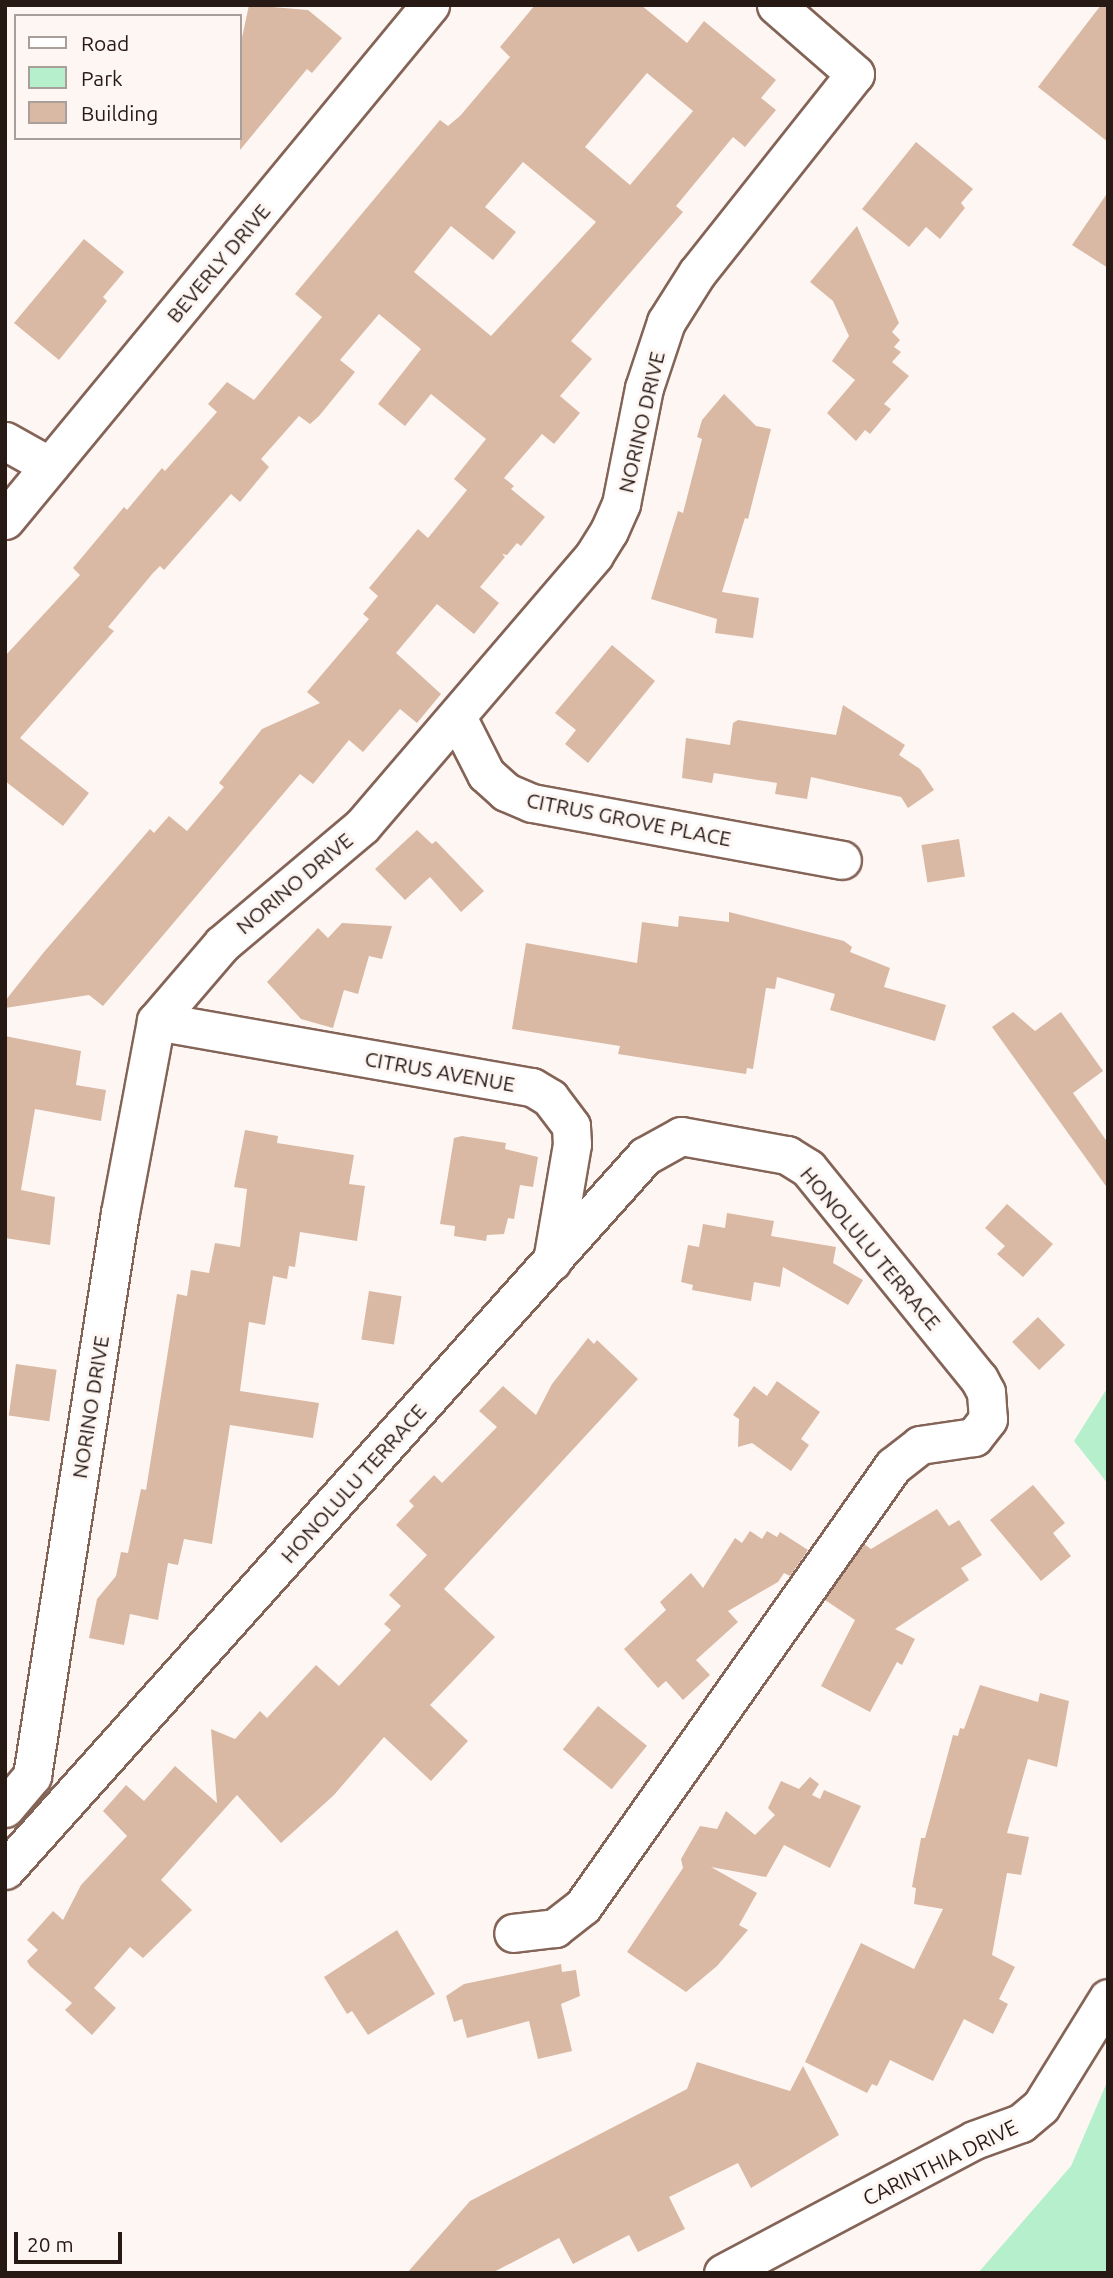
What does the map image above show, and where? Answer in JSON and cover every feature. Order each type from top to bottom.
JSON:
[{"type":"street","name":"BEVERLY DRIVE","points":[[5,520],[430,5]]},
{"type":"street","name":"NORINO DRIVE","points":[[5,1808],[32,1776],[120,1213],[156,1021],[222,944],[362,826],[457,717],[609,531],[621,504],[644,388],[666,323],[697,273],[855,74],[776,5]]},
{"type":"street","points":[[5,441],[50,466]]},
{"type":"street","name":"CITRUS GROVE PLACE","points":[[457,717],[486,774],[506,792],[532,803],[842,860]]},
{"type":"street","name":"CITRUS AVENUE","points":[[156,1021],[532,1087],[550,1098],[571,1126],[572,1144],[552,1261]]},
{"type":"street","name":"HONOLULU TERRACE","points":[[5,1870],[645,1156],[671,1139],[691,1137],[787,1155],[808,1168],[979,1379],[989,1407],[988,1419],[974,1437],[920,1445],[893,1465],[583,1906],[555,1928],[513,1933]]},
{"type":"street","name":"CARINTHIA DRIVE","points":[[723,2273],[974,2140],[1021,2123],[1041,2106],[1108,1998]]},
{"type":"green space","points":[[1108,1387],[1108,1484],[1074,1441]]},
{"type":"green space","points":[[1108,2080],[1108,2273],[978,2273],[1071,2166]]},
{"type":"building","points":[[249,5],[308,10],[342,38],[312,73],[307,69],[240,150],[242,140],[242,38]]},
{"type":"building","points":[[535,5],[641,5],[687,43],[704,21],[776,80],[761,98],[776,110],[745,147],[733,137],[676,206],[683,212],[571,341],[592,359],[560,396],[580,413],[554,444],[542,434],[504,478],[514,486],[511,489],[545,517],[521,546],[517,543],[507,555],[502,554],[505,557],[480,587],[499,603],[474,634],[437,604],[396,653],[441,694],[417,723],[400,709],[363,752],[349,740],[313,784],[300,774],[103,1006],[89,995],[5,1008],[5,1001],[44,952],[150,829],[154,833],[169,816],[187,831],[224,787],[219,783],[262,729],[320,703],[307,692],[369,619],[363,614],[378,596],[369,588],[418,529],[428,538],[467,490],[454,479],[486,439],[431,394],[405,426],[378,404],[421,349],[379,314],[340,360],[355,372],[319,416],[310,424],[299,416],[261,459],[269,467],[240,502],[231,494],[164,570],[160,566],[153,573],[108,627],[114,631],[20,738],[89,793],[63,826],[5,781],[5,656],[80,575],[73,568],[124,507],[127,510],[162,468],[165,471],[217,412],[208,404],[227,382],[254,400],[322,317],[295,294],[440,120],[448,126],[460,116],[510,57],[500,47]],"holes":[[[647,73],[693,111],[630,185],[585,147]],[[523,162],[596,222],[491,336],[414,272],[451,226],[493,260],[516,232],[485,207]]]},
{"type":"building","points":[[1101,5],[1108,5],[1108,142],[1038,87]]},
{"type":"building","points":[[916,142],[973,189],[961,203],[965,208],[940,239],[926,227],[909,247],[862,209]]},
{"type":"building","points":[[1108,192],[1108,268],[1072,245]]},
{"type":"building","points":[[857,226],[899,323],[892,332],[900,340],[894,347],[901,352],[892,362],[909,376],[884,404],[891,409],[870,434],[865,430],[856,441],[827,413],[855,380],[832,361],[849,336],[833,301],[810,282]]},
{"type":"building","points":[[84,239],[124,272],[103,297],[107,301],[59,360],[14,323]]},
{"type":"building","points":[[724,394],[756,426],[771,429],[748,519],[745,518],[722,592],[759,598],[753,638],[715,633],[717,619],[651,599],[678,511],[683,513],[702,439],[697,437],[702,420]]},
{"type":"building","points":[[612,645],[655,681],[588,763],[565,744],[576,730],[555,713]]},
{"type":"building","points":[[843,705],[905,745],[899,755],[920,769],[934,790],[908,808],[901,797],[811,777],[807,799],[775,794],[777,783],[714,773],[712,783],[682,778],[686,738],[730,745],[733,723],[738,720],[836,735]]},
{"type":"building","points":[[417,830],[432,844],[436,841],[484,891],[461,912],[430,877],[405,900],[375,869]]},
{"type":"building","points":[[959,839],[965,877],[927,882],[921,845]]},
{"type":"building","points":[[729,912],[844,941],[852,947],[850,952],[890,968],[884,987],[946,1005],[935,1041],[830,1010],[835,994],[777,977],[775,989],[766,988],[753,1069],[747,1068],[746,1074],[618,1054],[620,1046],[512,1029],[526,943],[637,963],[642,922],[678,927],[679,916],[729,922]]},
{"type":"building","points":[[342,923],[392,926],[382,959],[369,956],[358,994],[344,990],[333,1028],[301,1019],[267,982],[318,928],[328,938]]},
{"type":"building","points":[[1013,1012],[1035,1031],[1061,1012],[1103,1071],[1073,1093],[1108,1143],[1108,1189],[992,1027]]},
{"type":"building","points":[[5,1036],[81,1051],[76,1085],[106,1090],[101,1121],[35,1109],[21,1190],[55,1197],[50,1245],[5,1238]]},
{"type":"building","points":[[245,1130],[278,1136],[277,1143],[354,1155],[349,1184],[365,1186],[357,1241],[300,1232],[295,1267],[289,1266],[287,1279],[273,1276],[265,1325],[249,1322],[240,1391],[319,1403],[313,1438],[230,1425],[212,1544],[184,1539],[178,1565],[168,1563],[158,1620],[130,1614],[124,1645],[89,1638],[97,1599],[116,1576],[121,1552],[128,1553],[141,1489],[146,1490],[177,1294],[187,1296],[191,1270],[209,1273],[215,1243],[240,1247],[247,1189],[234,1187]]},
{"type":"building","points":[[462,1136],[506,1143],[505,1149],[538,1157],[533,1187],[520,1185],[514,1219],[508,1218],[504,1234],[487,1235],[486,1241],[454,1236],[455,1226],[440,1224],[454,1138]]},
{"type":"building","points":[[1007,1204],[1053,1244],[1023,1277],[997,1254],[1005,1246],[985,1228]]},
{"type":"building","points":[[727,1213],[774,1221],[771,1236],[836,1247],[833,1263],[863,1280],[848,1305],[783,1267],[780,1287],[754,1282],[751,1301],[692,1290],[693,1285],[681,1282],[688,1245],[699,1247],[703,1224],[725,1228]]},
{"type":"building","points":[[369,1291],[402,1296],[394,1345],[361,1339]]},
{"type":"building","points":[[1038,1317],[1065,1345],[1039,1370],[1012,1342]]},
{"type":"building","points":[[588,1338],[594,1344],[597,1340],[638,1379],[444,1589],[495,1637],[430,1705],[468,1741],[431,1781],[384,1737],[334,1795],[281,1843],[237,1795],[161,1880],[192,1910],[143,1958],[130,1947],[94,1988],[116,2008],[92,2035],[65,2010],[72,2003],[30,1966],[27,1961],[38,1950],[27,1940],[53,1911],[63,1920],[81,1885],[127,1836],[103,1811],[126,1785],[144,1801],[175,1766],[217,1803],[211,1729],[235,1739],[260,1711],[267,1718],[316,1665],[339,1686],[391,1630],[384,1624],[401,1606],[389,1595],[427,1555],[396,1525],[414,1506],[409,1501],[434,1475],[442,1483],[497,1427],[479,1411],[503,1386],[536,1415],[552,1384]]},
{"type":"building","points":[[16,1364],[57,1370],[49,1421],[9,1415]]},
{"type":"building","points":[[777,1381],[820,1412],[801,1439],[809,1445],[791,1471],[752,1443],[738,1447],[739,1419],[733,1415],[754,1386],[767,1396]]},
{"type":"building","points":[[1033,1485],[1065,1523],[1053,1533],[1071,1556],[1041,1581],[990,1520]]},
{"type":"building","points":[[937,1509],[949,1526],[959,1520],[982,1555],[961,1568],[969,1580],[895,1629],[915,1639],[902,1665],[897,1662],[870,1712],[821,1686],[855,1620],[825,1600],[864,1544],[871,1549]]},
{"type":"building","points":[[750,1531],[762,1539],[767,1531],[777,1537],[780,1532],[808,1550],[790,1576],[784,1573],[778,1582],[728,1611],[738,1622],[696,1660],[710,1675],[683,1700],[666,1681],[658,1688],[624,1649],[666,1610],[660,1602],[691,1573],[703,1588],[735,1538],[742,1543]]},
{"type":"building","points":[[980,1685],[1038,1702],[1040,1693],[1069,1701],[1057,1767],[1028,1759],[1007,1833],[1029,1837],[1021,1875],[1007,1873],[992,1955],[1015,1967],[999,1999],[1008,2004],[993,2034],[964,2019],[933,2081],[890,2060],[877,2086],[872,2084],[867,2093],[805,2062],[861,1943],[914,1969],[943,1909],[914,1904],[916,1888],[912,1887],[921,1838],[925,1838],[953,1735],[958,1736],[960,1728],[964,1729]]},
{"type":"building","points":[[598,1706],[647,1746],[612,1789],[563,1750]]},
{"type":"building","points":[[810,1777],[819,1784],[812,1795],[820,1799],[824,1790],[861,1806],[830,1868],[784,1845],[766,1877],[711,1867],[757,1893],[739,1925],[748,1930],[717,1966],[686,1992],[627,1952],[683,1868],[681,1859],[700,1826],[717,1829],[726,1811],[755,1835],[775,1815],[768,1808],[781,1781],[799,1789]]},
{"type":"building","points":[[397,1930],[435,1994],[368,2035],[352,2011],[347,2014],[324,1977]]},
{"type":"building","points":[[561,1964],[562,1972],[576,1970],[580,1996],[561,2004],[572,2051],[538,2059],[529,2021],[467,2038],[462,2019],[454,2022],[446,1996],[464,1984]]},
{"type":"building","points":[[697,2062],[790,2091],[803,2066],[839,2135],[751,2188],[738,2163],[669,2197],[685,2229],[638,2252],[629,2235],[573,2264],[559,2238],[492,2273],[407,2273],[470,2201],[687,2089]]}]
